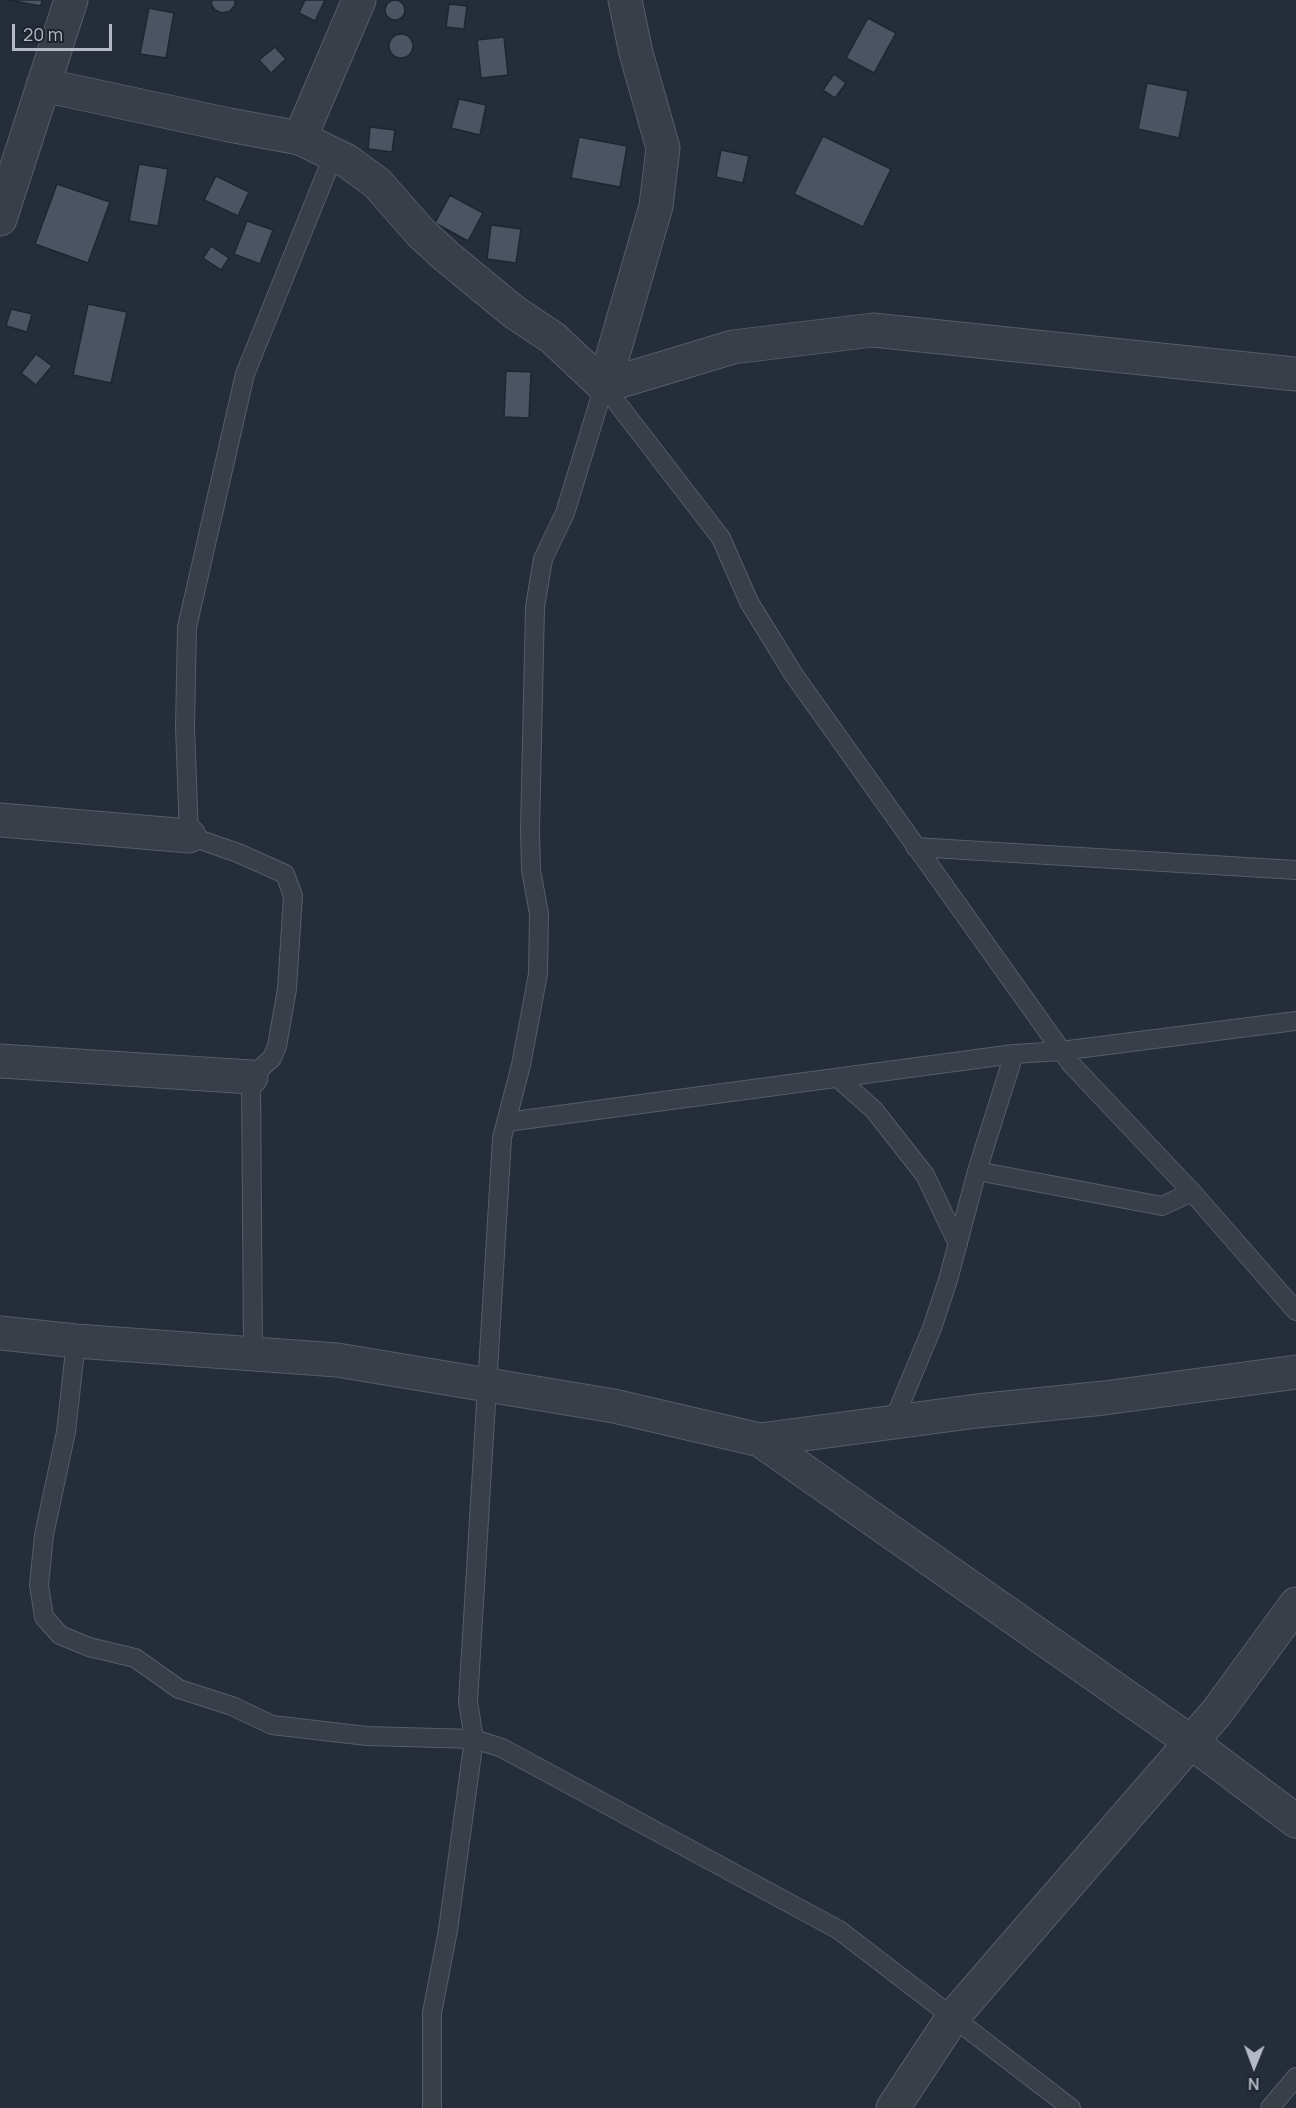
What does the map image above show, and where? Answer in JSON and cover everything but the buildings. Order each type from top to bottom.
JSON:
[{"type":"street","points":[[0,219],[71,0]]},
{"type":"street","points":[[300,138],[359,0]]},
{"type":"street","points":[[604,386],[656,206],[663,148],[636,53],[625,0]]},
{"type":"street","points":[[43,85],[300,138],[334,154],[377,183],[421,233],[446,256],[514,312],[554,338],[604,386]]},
{"type":"street","points":[[604,386],[732,347],[873,330],[1296,374]]},
{"type":"street","points":[[0,820],[189,836]]},
{"type":"street","points":[[0,1062],[251,1077]]},
{"type":"street","points":[[0,1333],[76,1341],[337,1360],[614,1406],[760,1440],[1296,1372]]},
{"type":"street","points":[[760,1440],[1191,1742],[1296,1821]]},
{"type":"street","points":[[893,2108],[953,2017],[1217,1712],[1296,1604]]},
{"type":"lane","points":[[253,1353],[251,1077],[272,1058],[277,1046],[287,989],[293,896],[285,874],[238,853],[189,836],[186,727],[187,627],[245,374],[334,154]]},
{"type":"lane","points":[[604,386],[721,538],[749,602],[794,675],[1061,1051],[1192,1192],[1296,1311]]},
{"type":"lane","points":[[432,2108],[432,2013],[448,1930],[474,1739],[468,1702],[502,1138],[521,1065],[538,974],[539,914],[531,870],[530,830],[535,607],[543,559],[566,513],[604,386]]},
{"type":"lane","points":[[915,847],[1296,870]]},
{"type":"lane","points":[[507,1122],[1014,1054],[1061,1051],[1296,1021]]},
{"type":"lane","points":[[893,1422],[932,1328],[958,1244],[977,1171],[1014,1054]]},
{"type":"lane","points":[[838,1078],[874,1110],[924,1175],[958,1244]]},
{"type":"lane","points":[[977,1171],[1162,1206],[1192,1192]]},
{"type":"lane","points":[[76,1341],[66,1432],[44,1535],[39,1586],[44,1617],[60,1635],[89,1647],[135,1658],[179,1689],[232,1706],[272,1725],[367,1736],[474,1739],[502,1748],[839,1930],[1071,2108]]},
{"type":"lane","points":[[1270,2108],[1296,2077]]}]
